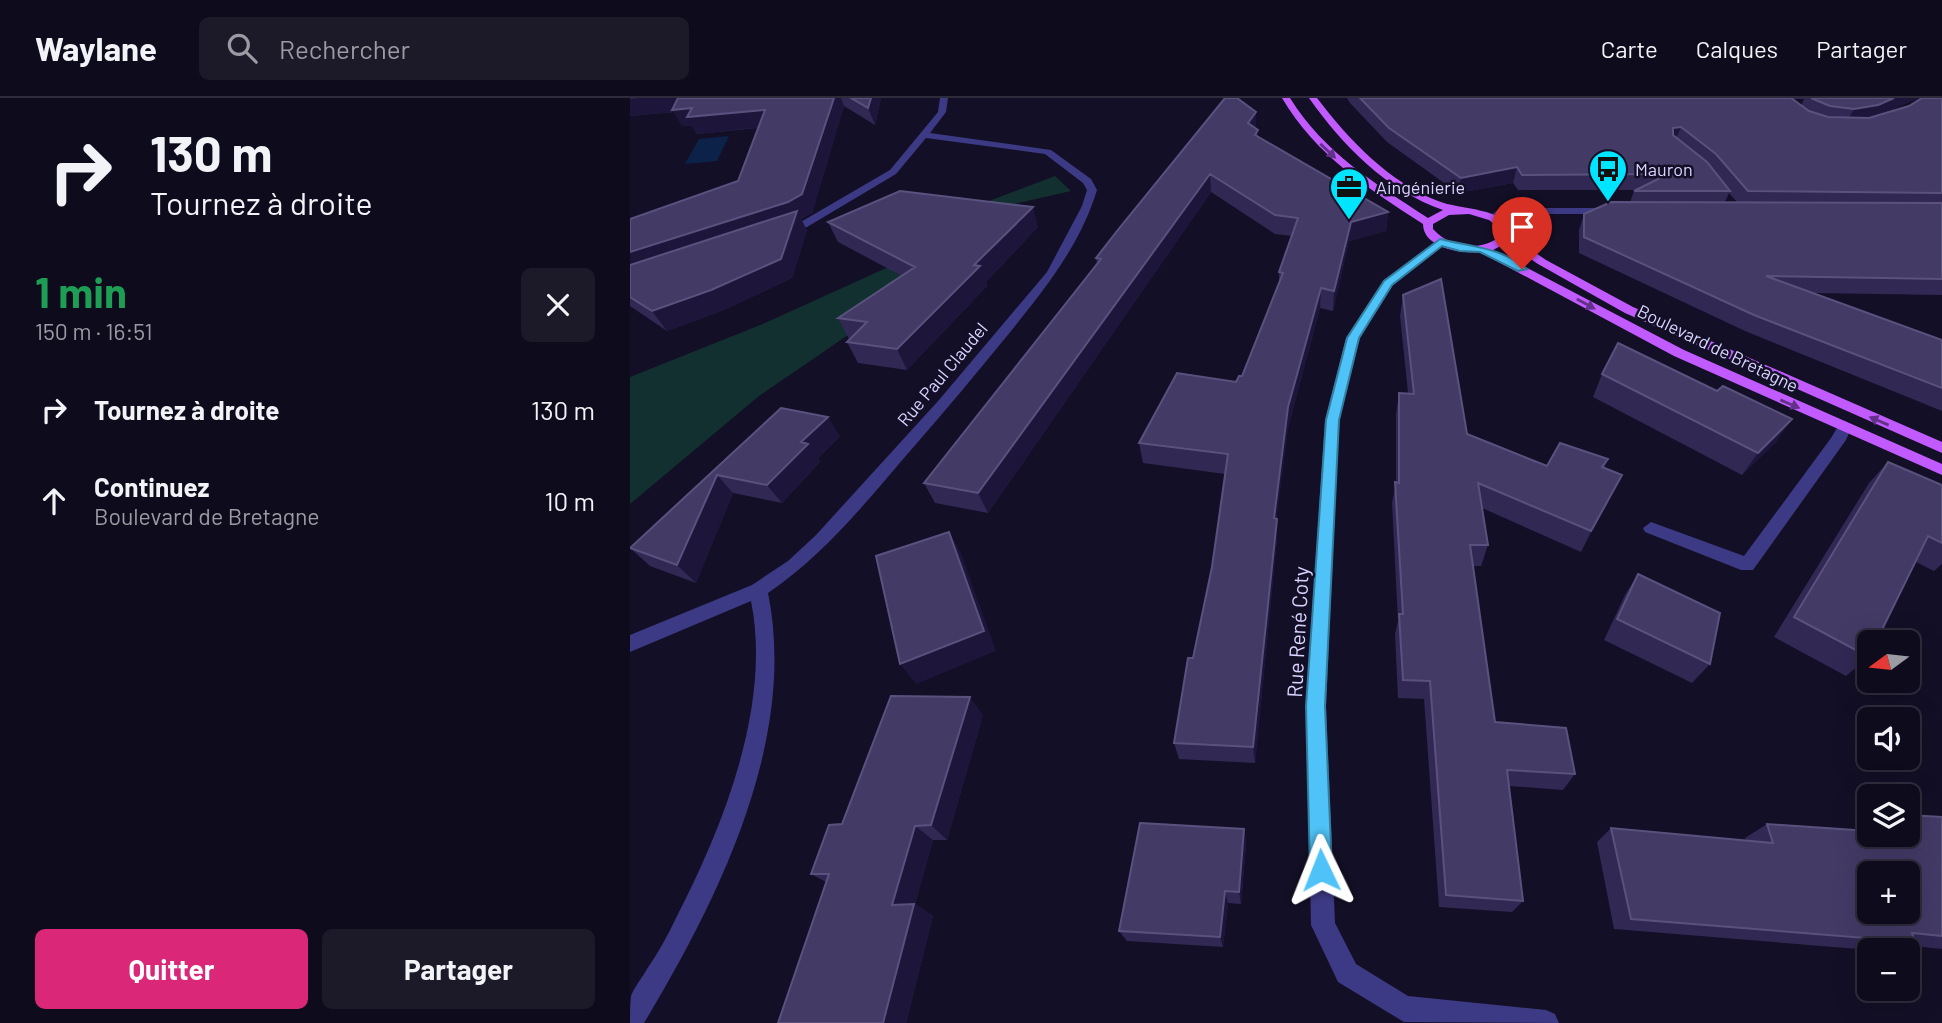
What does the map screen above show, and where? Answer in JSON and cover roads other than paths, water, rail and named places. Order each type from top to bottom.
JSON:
[{"type":"main road","points":[[1286,98],[1300,124],[1354,174],[1429,223],[1432,236],[1440,242],[1460,248],[1482,249],[1493,247],[1506,238],[1506,227],[1493,218],[1432,205],[1369,160],[1340,134],[1312,98]]},
{"type":"main road","points":[[1429,223],[1438,215],[1457,211]]},
{"type":"main road","name":"Boulevard de Bretagne","points":[[1506,238],[1542,262],[1629,310],[1942,448]]},
{"type":"main road","name":"Boulevard de Bretagne","points":[[1482,249],[1639,333],[1787,404],[1845,426],[1942,470]]},
{"type":"street","points":[[766,237],[803,225],[893,172],[942,112],[944,98]]},
{"type":"street","name":"Rue Paul Claudel","points":[[630,644],[758,590],[794,566],[822,540],[944,403],[1052,273],[1087,206],[1092,190],[1087,181],[1048,152],[925,135]]},
{"type":"street","points":[[1493,218],[1501,211],[1623,211]]},
{"type":"street","name":"Rue René Coty","points":[[1440,242],[1388,283],[1353,338],[1332,420],[1315,706],[1323,925],[1347,973],[1404,1009],[1546,1023]]},
{"type":"street","points":[[1651,528],[1747,565],[1845,426]]},
{"type":"street","points":[[633,1017],[670,958],[733,822],[757,729],[766,641],[758,590]]},
{"type":"water","points":[[729,136],[717,161],[685,164],[699,139]]},
{"type":"place","name":"Mauron","points":[[1608,203]]},
{"type":"place","name":"Aingénierie","points":[[1349,221]]}]
